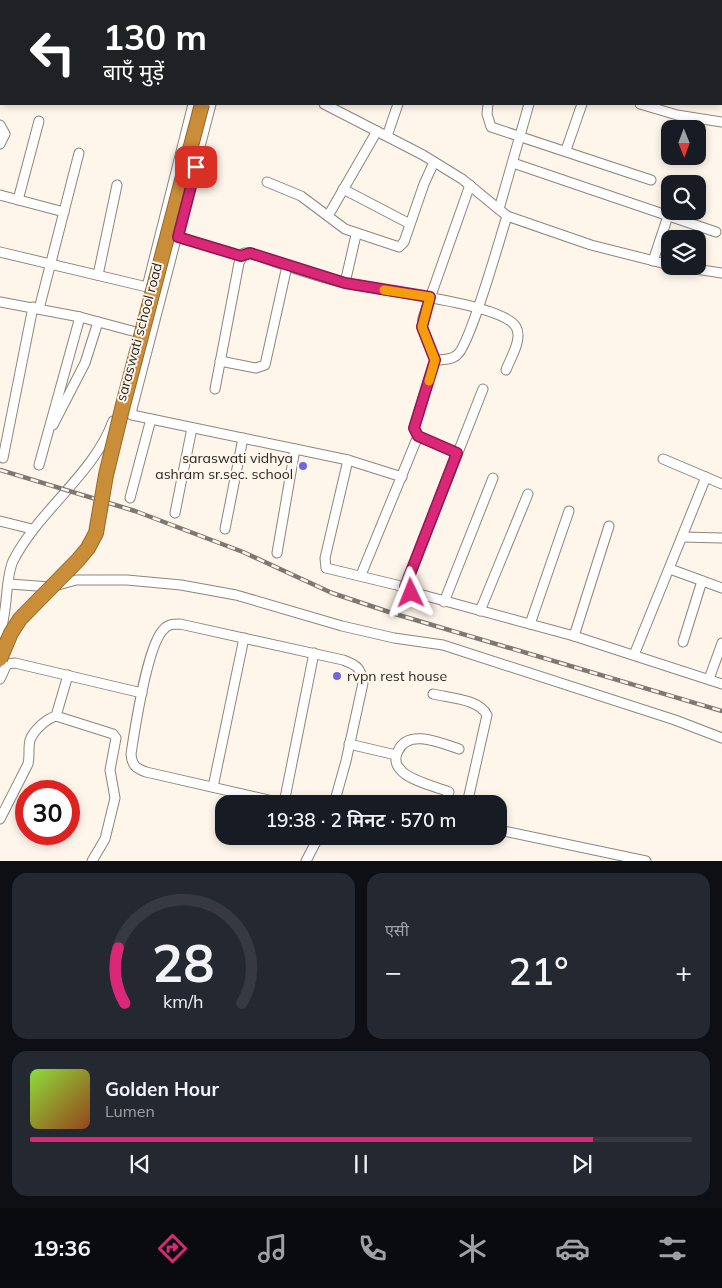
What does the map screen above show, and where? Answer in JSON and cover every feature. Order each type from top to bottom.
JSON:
[{"type":"highway","points":[[0,659],[11,633],[20,619],[78,560],[88,548],[96,533],[106,475],[121,413],[202,105]]},
{"type":"street","points":[[1,630],[9,584],[5,574],[32,529],[106,441],[117,412],[193,105]]},
{"type":"street","name":"saraswati school road","points":[[211,105],[132,415],[348,460],[402,476]]},
{"type":"street","points":[[326,105],[434,162],[470,185],[507,216],[591,245],[661,263]]},
{"type":"street","points":[[386,136],[398,105]]},
{"type":"street","points":[[488,105],[488,122],[491,127],[566,150],[652,180]]},
{"type":"street","points":[[499,209],[530,105]]},
{"type":"street","points":[[566,150],[582,105]]},
{"type":"street","points":[[645,105],[677,114],[722,122]]},
{"type":"street","points":[[18,200],[39,121]]},
{"type":"street","points":[[0,125],[4,128],[5,134],[0,144]]},
{"type":"street","points":[[328,216],[376,131]]},
{"type":"street","points":[[3,458],[36,308],[79,153]]},
{"type":"street","points":[[267,182],[301,196],[356,235],[402,246],[424,184],[434,162]]},
{"type":"street","points":[[513,163],[661,214]]},
{"type":"street","points":[[98,275],[117,185]]},
{"type":"street","points":[[457,453],[418,436],[414,428],[435,360],[422,327],[430,297],[470,185]]},
{"type":"street","points":[[343,189],[410,224]]},
{"type":"street","points":[[0,194],[64,212]]},
{"type":"street","points":[[435,360],[450,359],[461,351],[478,308],[507,216]]},
{"type":"street","points":[[653,261],[667,220]]},
{"type":"street","points":[[680,220],[716,232]]},
{"type":"street","points":[[345,283],[356,235]]},
{"type":"street","points":[[178,237],[241,256],[250,253],[345,283],[430,297],[478,308],[508,319],[516,326],[518,335],[506,370]]},
{"type":"street","points":[[0,252],[147,287]]},
{"type":"street","points":[[215,389],[241,256]]},
{"type":"street","points":[[220,361],[256,368],[265,365],[287,266]]},
{"type":"street","points":[[706,271],[722,273]]},
{"type":"street","points":[[0,302],[80,317],[136,332]]},
{"type":"street","points":[[40,464],[80,317]]},
{"type":"street","points":[[48,431],[56,421],[86,363],[98,322]]},
{"type":"street","points":[[405,587],[483,389]]},
{"type":"street","points":[[130,498],[151,419]]},
{"type":"street","points":[[175,513],[192,428]]},
{"type":"street","points":[[361,575],[418,436]]},
{"type":"street","points":[[225,529],[243,438]]},
{"type":"street","points":[[276,553],[295,449]]},
{"type":"street","points":[[663,459],[722,484]]},
{"type":"street","points":[[348,460],[325,564],[331,570],[361,575],[405,587],[411,593],[574,636],[722,684]]},
{"type":"street","points":[[634,655],[706,476]]},
{"type":"street","points":[[444,602],[493,478]]},
{"type":"street","points":[[480,611],[528,494]]},
{"type":"street","points":[[530,624],[568,511]]},
{"type":"street","points":[[0,521],[32,529]]},
{"type":"street","points":[[574,636],[609,526]]},
{"type":"street","points":[[682,537],[722,538]]},
{"type":"street","points":[[670,569],[722,588]]},
{"type":"street","points":[[9,584],[50,587],[76,580],[127,580],[236,595],[342,626],[394,638],[443,645],[675,720],[722,738]]},
{"type":"street","points":[[683,642],[702,581]]},
{"type":"street","points":[[247,795],[146,772],[137,769],[132,764],[131,754],[142,693],[156,642],[162,630],[170,624],[180,624],[314,653],[355,664],[361,671],[362,683],[336,795]]},
{"type":"street","points":[[213,787],[244,638]]},
{"type":"street","points":[[709,679],[722,643]]},
{"type":"street","points":[[287,795],[314,653]]},
{"type":"street","points":[[0,679],[8,664],[15,663],[142,693]]},
{"type":"street","points":[[0,819],[28,764],[30,742],[33,735],[44,723],[56,716],[68,675]]},
{"type":"street","points":[[433,694],[473,703],[484,708],[487,715],[469,795]]},
{"type":"street","points":[[56,716],[113,734],[116,738],[110,770],[115,798],[105,840],[92,860]]},
{"type":"street","points":[[449,792],[410,777],[400,770],[396,762],[396,755],[400,747],[407,741],[416,738],[458,749]]},
{"type":"street","points":[[349,744],[396,755]]},
{"type":"street","points":[[507,832],[646,860]]},
{"type":"street","points":[[306,860],[314,845]]},
{"type":"railway","points":[[0,470],[135,511],[243,552],[332,593],[392,613],[722,711]]},
{"type":"slow traffic","points":[[384,290],[430,297],[422,327],[435,360],[429,381]]},
{"type":"place","name":"saraswati vidhya ashram sr.sec. school","points":[[303,466]]},
{"type":"place","name":"rvpn rest house","points":[[337,676]]},
{"type":"route","points":[[196,167],[178,237],[241,256],[244,253],[250,253],[345,283],[430,297],[422,327],[435,360],[414,428],[418,436],[457,453],[405,587],[411,593]]}]
